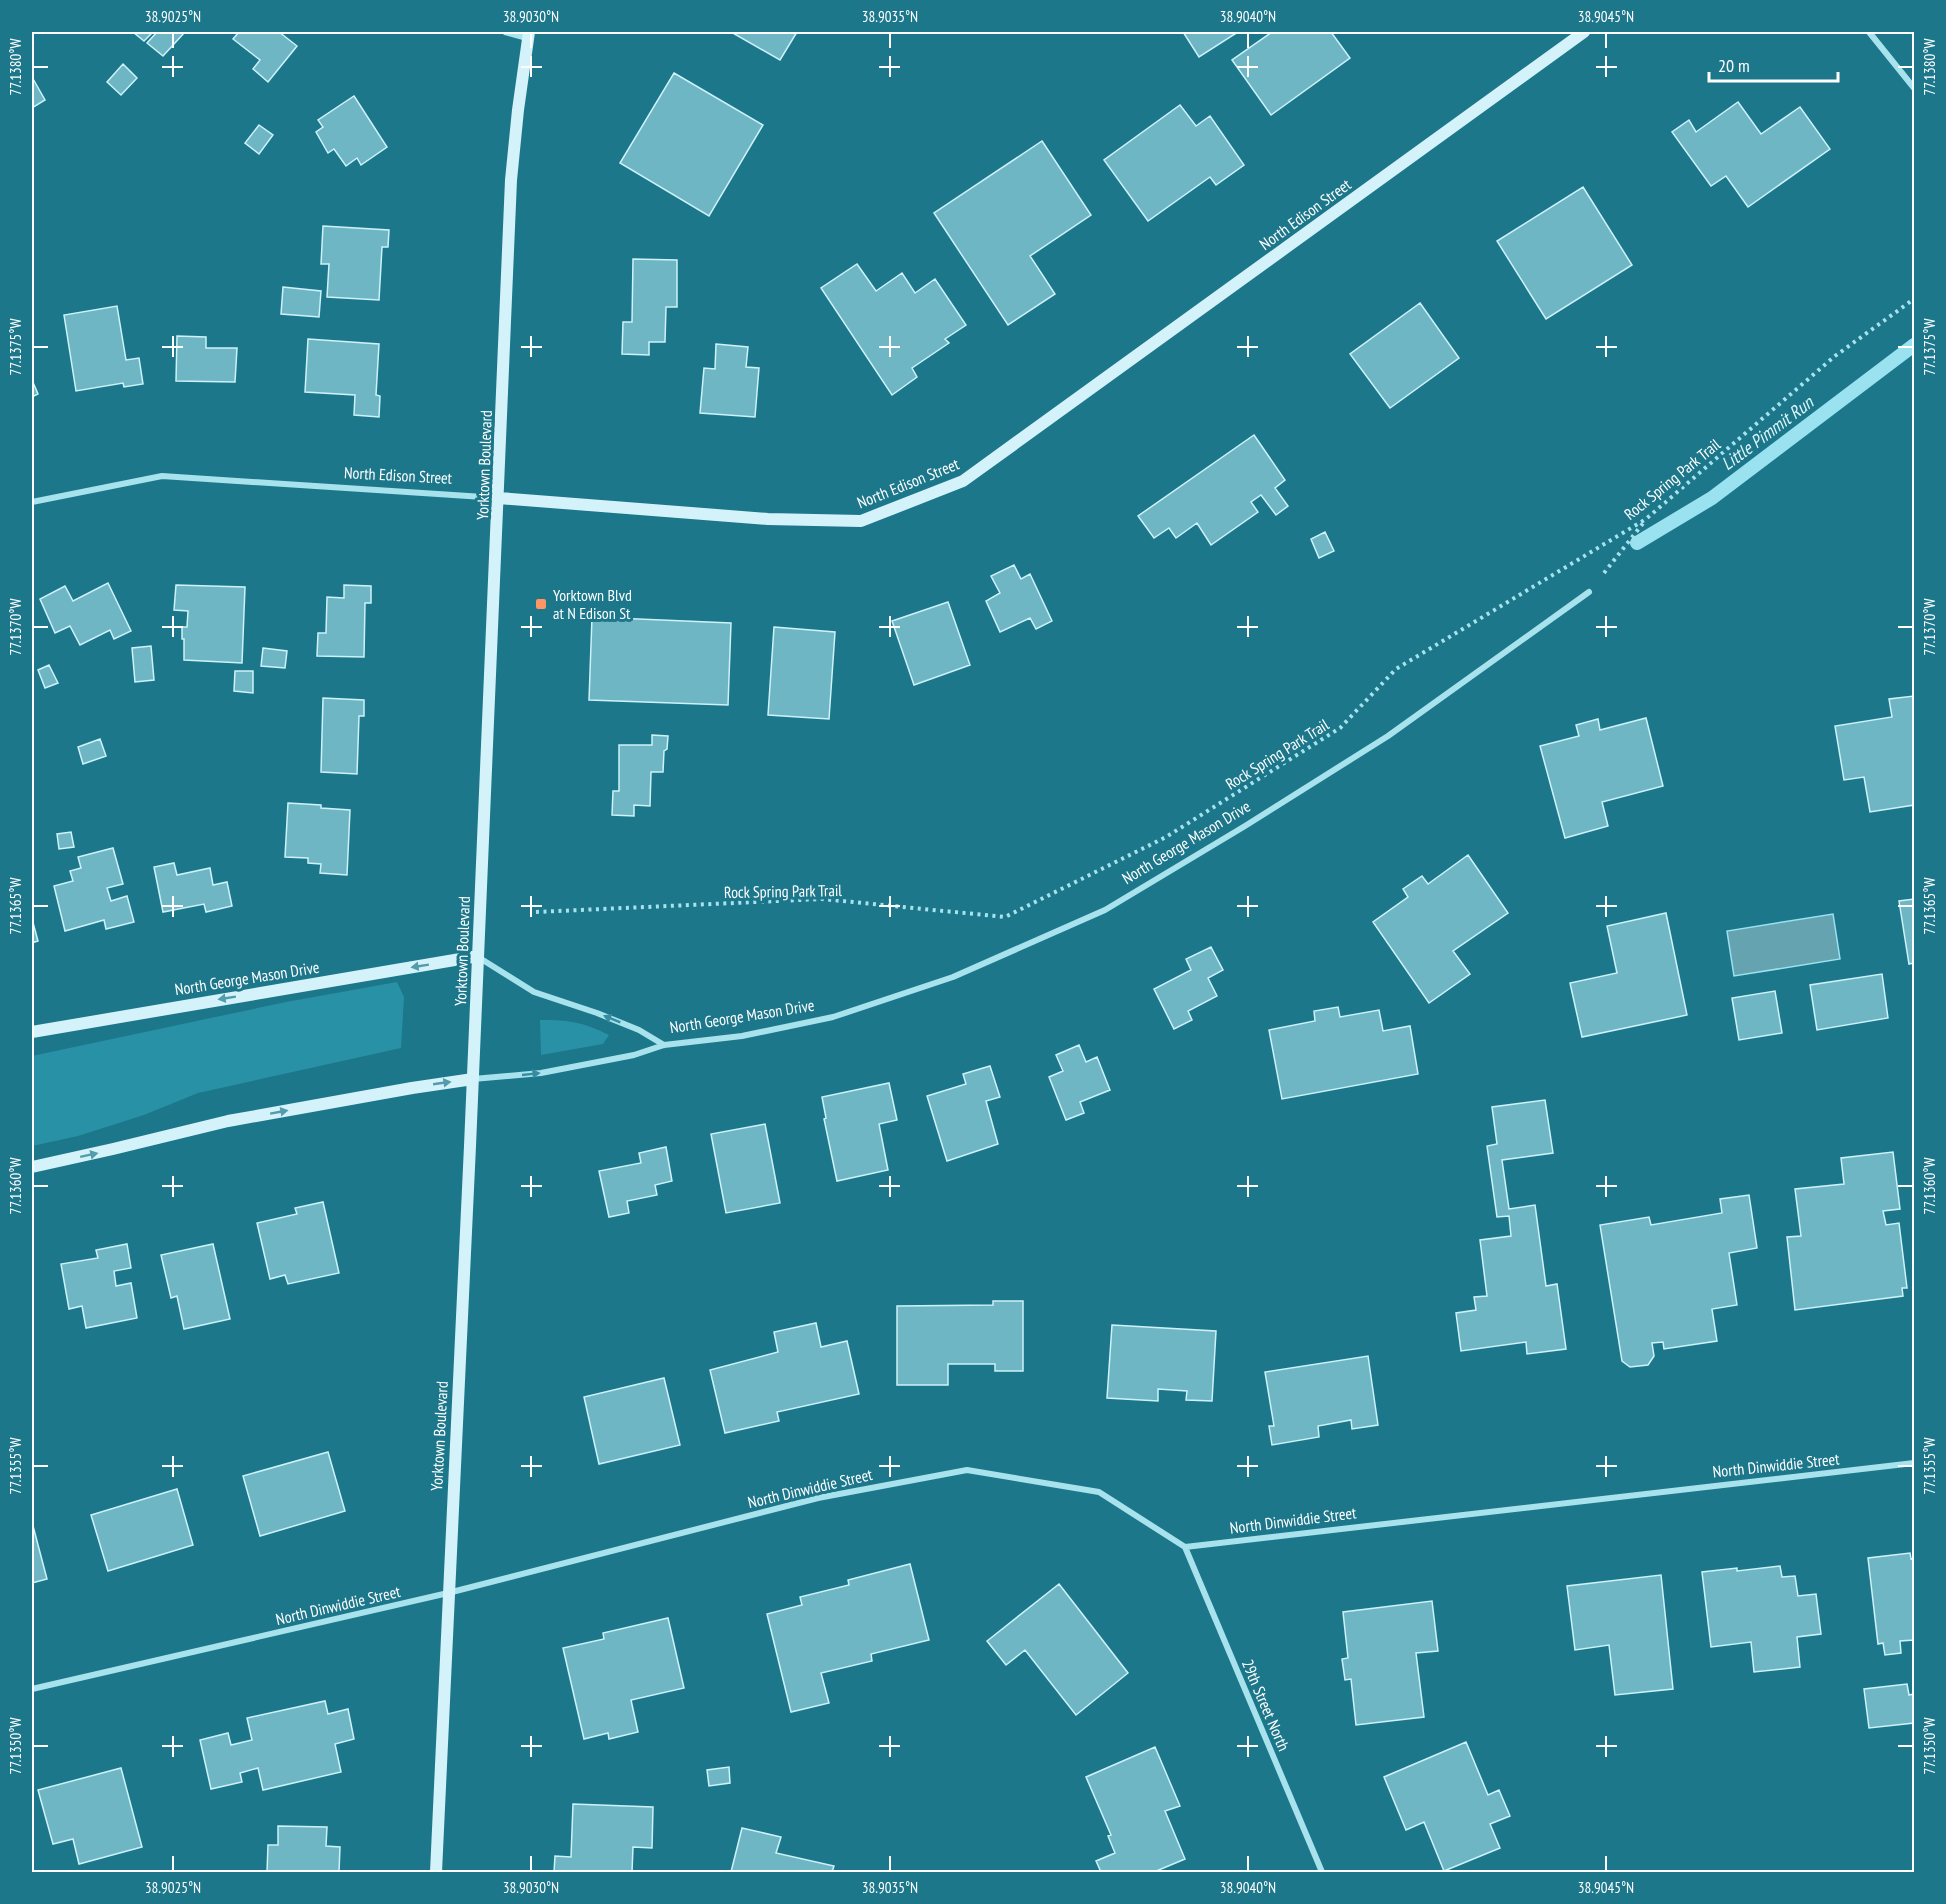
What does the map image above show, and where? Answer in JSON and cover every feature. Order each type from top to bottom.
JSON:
[{"type":"street","points":[[505,32],[528,35]]},
{"type":"street","name":"North Edison Street","points":[[32,502],[162,476],[499,498],[768,519],[861,521],[963,481],[1584,32]]},
{"type":"street","points":[[1869,32],[1914,88]]},
{"type":"street","name":"Yorktown Boulevard","points":[[436,1872],[499,498],[511,180],[528,35]]},
{"type":"street","name":"North George Mason Drive","points":[[32,1167],[228,1122],[412,1088],[473,1079],[541,1073],[634,1055],[664,1045],[742,1036],[833,1017],[953,977],[1105,910],[1245,826],[1388,736],[1589,592]]},
{"type":"street","name":"North George Mason Drive","points":[[32,1032],[477,956],[534,992],[639,1030],[664,1045]]},
{"type":"street","name":"North Dinwiddie Street","points":[[32,1689],[448,1593],[818,1498],[967,1470],[1099,1492],[1185,1547],[1914,1463]]},
{"type":"street","name":"29th Street North","points":[[1185,1547],[1322,1872]]},
{"type":"path","name":"Rock Spring Park Trail","points":[[536,912],[822,899],[1005,916],[1176,831],[1340,728],[1396,669],[1646,519],[1835,356],[1914,299]]},
{"type":"path","points":[[1589,592],[1646,519]]},
{"type":"shaded area","points":[[1833,914],[1840,959],[1734,976],[1727,931]]},
{"type":"shaded area","points":[[397,982],[404,997],[401,1048],[198,1093],[144,1115],[78,1136],[32,1146],[32,1056],[286,1002]]},
{"type":"shaded area","points":[[540,1020],[576,1023],[609,1035],[603,1044],[541,1055]]},
{"type":"building","points":[[133,32],[153,32],[144,41]]},
{"type":"building","points":[[157,32],[185,32],[163,56],[147,43]]},
{"type":"building","points":[[239,32],[279,32],[297,46],[268,82],[253,69],[260,60],[233,39]]},
{"type":"building","points":[[731,32],[797,32],[780,60]]},
{"type":"building","points":[[1183,32],[1238,32],[1199,57]]},
{"type":"building","points":[[1272,32],[1331,32],[1350,58],[1271,115],[1232,60]]},
{"type":"building","points":[[123,64],[137,78],[121,95],[107,82]]},
{"type":"building","points":[[674,73],[763,125],[709,216],[620,163]]},
{"type":"building","points":[[32,77],[45,100],[32,108]]},
{"type":"building","points":[[354,96],[387,147],[361,165],[357,158],[346,166],[334,149],[328,153],[316,132],[323,127],[318,120]]},
{"type":"building","points":[[1738,102],[1761,134],[1800,107],[1830,149],[1748,207],[1726,176],[1711,186],[1672,132],[1689,120],[1696,132]]},
{"type":"building","points":[[1180,105],[1196,126],[1210,116],[1244,165],[1216,185],[1210,177],[1148,221],[1104,160]]},
{"type":"building","points":[[259,125],[273,135],[259,154],[245,143]]},
{"type":"building","points":[[1042,141],[1091,215],[1030,256],[1055,294],[1008,325],[934,213]]},
{"type":"building","points":[[1583,187],[1632,265],[1546,319],[1497,241]]},
{"type":"building","points":[[323,226],[389,230],[388,247],[382,247],[379,300],[327,297],[329,264],[321,264]]},
{"type":"building","points":[[633,259],[677,260],[677,307],[666,307],[665,342],[649,342],[649,355],[622,354],[623,322],[632,322]]},
{"type":"building","points":[[857,264],[876,291],[902,273],[915,293],[935,279],[966,325],[945,339],[949,343],[912,368],[917,377],[892,395],[821,288]]},
{"type":"building","points":[[283,287],[321,291],[319,317],[281,314]]},
{"type":"building","points":[[1420,303],[1459,358],[1390,408],[1350,354]]},
{"type":"building","points":[[117,306],[126,360],[139,358],[143,384],[124,387],[123,383],[76,391],[64,315]]},
{"type":"building","points":[[177,336],[206,337],[206,348],[237,348],[235,382],[176,381]]},
{"type":"building","points":[[308,339],[379,344],[376,395],[380,396],[379,417],[354,415],[355,395],[305,392]]},
{"type":"building","points":[[716,344],[748,347],[746,367],[759,368],[755,417],[700,413],[704,368],[715,369]]},
{"type":"building","points":[[32,380],[38,394],[32,397]]},
{"type":"building","points":[[1254,435],[1285,480],[1275,488],[1288,506],[1276,515],[1261,495],[1251,502],[1258,512],[1211,545],[1197,523],[1176,538],[1169,528],[1154,538],[1138,516]]},
{"type":"building","points":[[1325,532],[1334,551],[1319,558],[1311,539]]},
{"type":"building","points":[[1014,565],[1021,579],[1030,574],[1052,621],[1036,629],[1030,618],[1000,632],[986,601],[1000,593],[991,576]]},
{"type":"building","points":[[108,583],[131,631],[114,639],[110,630],[80,645],[70,626],[55,633],[40,599],[65,586],[73,601]]},
{"type":"building","points":[[176,585],[245,587],[242,663],[184,660],[182,627],[187,627],[188,611],[174,610]]},
{"type":"building","points":[[344,585],[371,586],[371,603],[365,603],[364,657],[317,656],[318,633],[326,633],[327,597],[344,598]]},
{"type":"building","points":[[948,602],[970,665],[914,685],[892,621]]},
{"type":"building","points":[[592,617],[731,623],[728,705],[589,700]]},
{"type":"building","points":[[774,627],[835,632],[829,719],[768,715]]},
{"type":"building","points":[[151,646],[154,680],[135,682],[132,648]]},
{"type":"building","points":[[263,648],[287,651],[285,668],[261,666]]},
{"type":"building","points":[[49,665],[58,683],[45,688],[38,670]]},
{"type":"building","points":[[235,671],[253,671],[253,693],[234,691]]},
{"type":"building","points":[[1914,696],[1914,805],[1870,812],[1864,777],[1844,780],[1835,726],[1892,717],[1889,699]]},
{"type":"building","points":[[323,698],[364,700],[364,716],[359,716],[357,774],[321,772]]},
{"type":"building","points":[[1646,718],[1663,786],[1602,802],[1608,826],[1565,838],[1540,746],[1579,736],[1576,725],[1598,719],[1600,730]]},
{"type":"building","points":[[652,735],[668,736],[667,749],[664,751],[663,772],[651,772],[650,806],[634,805],[634,816],[612,815],[613,791],[619,791],[619,745],[652,745]]},
{"type":"building","points":[[100,739],[106,756],[83,764],[78,747]]},
{"type":"building","points":[[288,803],[350,810],[347,875],[320,873],[321,864],[308,863],[308,858],[285,857]]},
{"type":"building","points":[[71,832],[74,847],[59,849],[57,834]]},
{"type":"building","points":[[113,848],[123,884],[107,888],[111,901],[127,896],[134,922],[106,929],[104,920],[65,931],[54,886],[73,881],[70,871],[81,868],[78,857]]},
{"type":"building","points":[[1468,855],[1508,913],[1453,951],[1470,974],[1429,1003],[1373,922],[1408,897],[1403,889],[1422,876],[1428,884]]},
{"type":"building","points":[[174,863],[177,875],[210,868],[213,885],[227,882],[232,906],[206,912],[204,904],[163,912],[154,867]]},
{"type":"building","points":[[1914,899],[1914,963],[1909,964],[1899,901]]},
{"type":"building","points":[[1666,913],[1687,1015],[1582,1037],[1570,983],[1617,973],[1607,926]]},
{"type":"building","points":[[32,919],[38,941],[32,943]]},
{"type":"building","points":[[1211,947],[1223,970],[1208,978],[1217,996],[1188,1011],[1192,1020],[1174,1029],[1154,989],[1191,970],[1186,959]]},
{"type":"building","points":[[1882,974],[1888,1018],[1817,1030],[1810,985]]},
{"type":"building","points":[[1775,991],[1782,1033],[1739,1040],[1732,998]]},
{"type":"building","points":[[1338,1007],[1340,1017],[1379,1010],[1383,1031],[1410,1026],[1418,1074],[1282,1099],[1269,1030],[1315,1021],[1314,1011]]},
{"type":"building","points":[[1079,1045],[1086,1062],[1097,1057],[1110,1090],[1080,1102],[1084,1113],[1066,1120],[1049,1077],[1063,1071],[1056,1055]]},
{"type":"building","points":[[990,1066],[1000,1097],[986,1101],[998,1144],[947,1161],[927,1096],[966,1084],[963,1074]]},
{"type":"building","points":[[889,1083],[897,1120],[879,1124],[888,1170],[837,1181],[824,1119],[826,1118],[822,1097]]},
{"type":"building","points":[[1545,1100],[1553,1153],[1502,1160],[1509,1209],[1535,1205],[1546,1286],[1557,1284],[1566,1349],[1527,1354],[1526,1342],[1461,1351],[1456,1313],[1476,1310],[1474,1297],[1487,1296],[1480,1240],[1511,1236],[1509,1216],[1497,1217],[1487,1146],[1497,1144],[1492,1107]]},
{"type":"building","points":[[765,1124],[780,1203],[726,1213],[711,1134]]},
{"type":"building","points":[[666,1147],[672,1181],[655,1185],[657,1195],[627,1201],[629,1213],[609,1217],[599,1171],[641,1163],[639,1153]]},
{"type":"building","points":[[1893,1152],[1900,1209],[1883,1211],[1886,1225],[1899,1223],[1907,1288],[1902,1288],[1903,1296],[1795,1310],[1787,1237],[1801,1236],[1795,1189],[1844,1184],[1841,1158]]},
{"type":"building","points":[[1749,1195],[1757,1248],[1729,1253],[1737,1305],[1712,1309],[1717,1341],[1664,1349],[1663,1342],[1652,1343],[1654,1356],[1648,1365],[1630,1367],[1622,1361],[1600,1225],[1649,1217],[1651,1225],[1722,1213],[1720,1199]]},
{"type":"building","points":[[323,1202],[339,1273],[288,1284],[285,1275],[270,1279],[257,1223],[297,1214],[295,1208]]},
{"type":"building","points":[[127,1244],[131,1268],[114,1271],[116,1286],[131,1283],[137,1318],[86,1328],[82,1306],[69,1309],[61,1264],[98,1258],[96,1250]]},
{"type":"building","points":[[213,1244],[230,1319],[184,1329],[177,1296],[171,1298],[161,1255]]},
{"type":"building","points":[[993,1301],[1023,1301],[1023,1371],[995,1371],[995,1364],[948,1364],[948,1385],[897,1385],[897,1306],[993,1305]]},
{"type":"building","points":[[816,1323],[821,1347],[847,1341],[859,1394],[777,1412],[779,1421],[725,1433],[710,1370],[778,1352],[774,1332]]},
{"type":"building","points":[[1112,1325],[1216,1331],[1212,1401],[1186,1400],[1187,1391],[1158,1389],[1158,1401],[1107,1398]]},
{"type":"building","points":[[1368,1356],[1378,1425],[1352,1429],[1351,1420],[1318,1426],[1319,1437],[1272,1445],[1269,1426],[1274,1426],[1265,1372]]},
{"type":"building","points":[[664,1378],[680,1445],[599,1464],[584,1397]]},
{"type":"building","points":[[328,1452],[345,1511],[260,1536],[243,1476]]},
{"type":"building","points":[[177,1489],[193,1545],[108,1571],[91,1515]]},
{"type":"building","points":[[32,1522],[47,1579],[32,1583]]},
{"type":"building","points":[[1910,1553],[1911,1559],[1914,1558],[1914,1640],[1900,1641],[1901,1653],[1885,1655],[1883,1643],[1878,1644],[1868,1558]]},
{"type":"building","points":[[910,1564],[929,1640],[871,1654],[872,1661],[821,1673],[829,1703],[791,1712],[767,1614],[802,1605],[800,1597],[849,1585],[848,1580]]},
{"type":"building","points":[[1780,1566],[1782,1577],[1795,1576],[1798,1596],[1816,1594],[1821,1634],[1797,1637],[1800,1667],[1754,1672],[1751,1642],[1711,1647],[1702,1572]]},
{"type":"building","points":[[1661,1575],[1673,1689],[1615,1695],[1609,1645],[1575,1650],[1567,1586]]},
{"type":"building","points":[[1059,1584],[1128,1673],[1076,1715],[1025,1650],[1006,1665],[987,1641]]},
{"type":"building","points":[[1432,1601],[1438,1651],[1416,1653],[1424,1717],[1356,1725],[1351,1679],[1345,1680],[1342,1659],[1348,1658],[1343,1612]]},
{"type":"building","points":[[668,1618],[684,1688],[631,1700],[638,1732],[609,1739],[608,1733],[584,1739],[563,1648],[604,1639],[603,1633]]},
{"type":"building","points":[[1907,1684],[1909,1695],[1914,1694],[1914,1723],[1869,1728],[1864,1689]]},
{"type":"building","points":[[325,1701],[328,1714],[348,1709],[354,1739],[335,1744],[341,1772],[263,1790],[258,1768],[240,1773],[242,1782],[211,1789],[200,1740],[228,1733],[231,1745],[252,1740],[247,1718]]},
{"type":"building","points":[[1466,1742],[1488,1795],[1499,1790],[1510,1816],[1490,1824],[1500,1848],[1444,1871],[1424,1822],[1406,1830],[1384,1777]]},
{"type":"building","points":[[1155,1747],[1180,1806],[1165,1811],[1185,1859],[1154,1872],[1101,1872],[1096,1861],[1115,1853],[1108,1836],[1111,1835],[1086,1777]]},
{"type":"building","points":[[729,1767],[730,1783],[709,1786],[707,1770]]},
{"type":"building","points":[[121,1768],[142,1847],[79,1864],[73,1839],[53,1844],[38,1790]]},
{"type":"building","points":[[573,1804],[653,1807],[652,1848],[633,1847],[632,1872],[554,1872],[555,1856],[571,1857]]},
{"type":"building","points":[[278,1826],[327,1827],[326,1846],[340,1847],[339,1872],[267,1872],[268,1845],[278,1845]]},
{"type":"building","points":[[742,1828],[781,1837],[776,1853],[834,1866],[832,1872],[731,1872]]},
{"type":"waterway","name":"Little Pimmit Run","points":[[1637,543],[1712,498],[1914,345]]},
{"type":"place","name":"Yorktown Blvd at N Edison St","points":[[541,604]]}]
